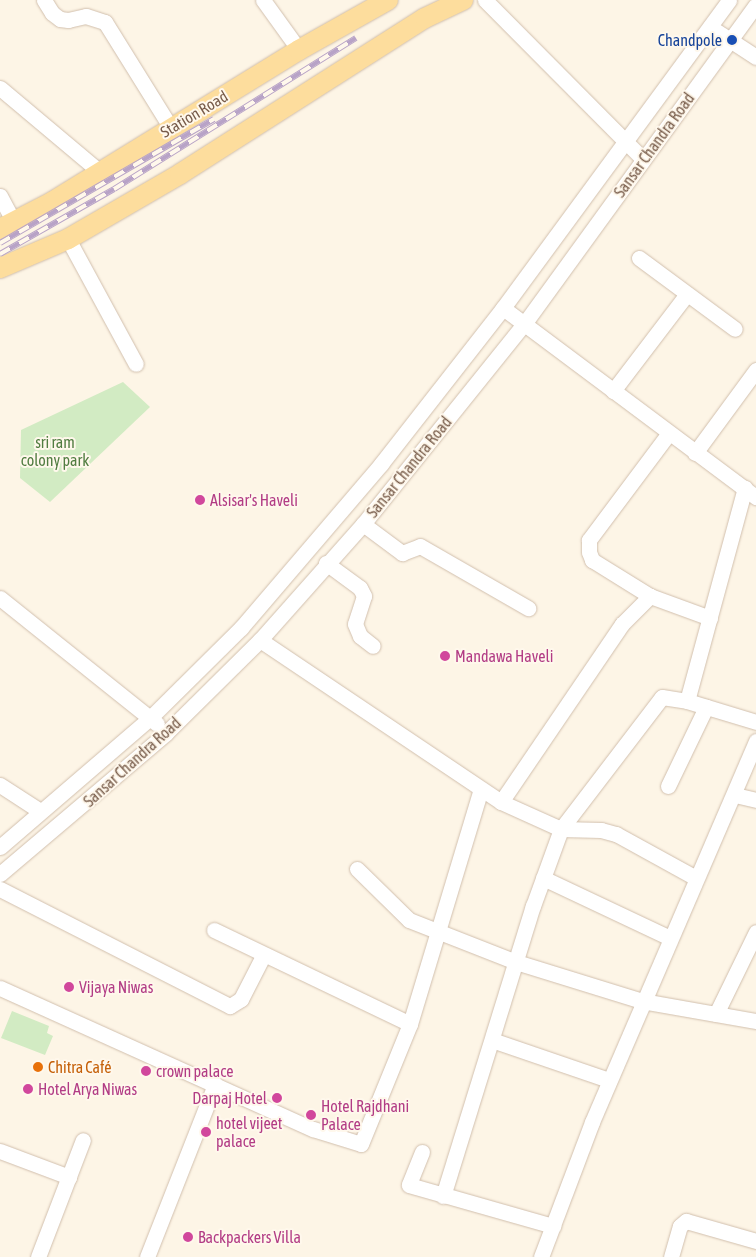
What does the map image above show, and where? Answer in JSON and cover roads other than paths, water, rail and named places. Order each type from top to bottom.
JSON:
[{"type":"main road","name":"Station Road","points":[[7,225],[100,172],[299,50],[388,0]]},
{"type":"main road","points":[[0,268],[68,238],[180,174],[425,18],[463,0]]},
{"type":"street","points":[[44,0],[52,14],[60,19],[68,20],[86,16],[105,22],[172,128]]},
{"type":"street","points":[[263,0],[299,50]]},
{"type":"street","points":[[485,0],[644,159]]},
{"type":"street","name":"Sansar Chandra Road","points":[[0,847],[150,718],[241,628],[381,464],[503,308],[729,0]]},
{"type":"street","name":"Sansar Chandra Road","points":[[0,874],[166,733],[260,640],[326,563],[363,524],[524,324],[756,5]]},
{"type":"street","points":[[710,26],[756,57]]},
{"type":"street","points":[[0,88],[100,172]]},
{"type":"street","points":[[0,196],[7,225]]},
{"type":"street","points":[[68,238],[136,364]]},
{"type":"street","points":[[639,258],[735,329]]},
{"type":"street","points":[[613,391],[687,294]]},
{"type":"street","points":[[503,308],[695,453],[751,492],[710,618],[687,701]]},
{"type":"street","points":[[695,453],[750,392],[756,370]]},
{"type":"street","points":[[669,433],[589,540],[592,560],[650,596],[710,618]]},
{"type":"street","points":[[363,524],[402,553],[420,546],[528,608]]},
{"type":"street","points":[[326,563],[360,588],[364,596],[355,624],[360,636],[373,646]]},
{"type":"street","points":[[501,802],[622,624],[650,596]]},
{"type":"street","points":[[0,598],[150,718],[166,733]]},
{"type":"street","points":[[260,640],[501,802],[561,829],[601,830],[616,834],[696,878]]},
{"type":"street","points":[[443,1196],[543,878],[561,829],[655,702],[662,697],[687,701],[756,722]]},
{"type":"street","points":[[668,786],[706,707]]},
{"type":"street","points":[[541,1257],[609,1080],[696,878],[735,795],[756,741]]},
{"type":"street","points":[[0,785],[40,811]]},
{"type":"street","points":[[0,988],[313,1129],[361,1144],[410,1024],[481,789]]},
{"type":"street","points":[[735,795],[756,800]]},
{"type":"street","points":[[357,869],[409,920],[516,962],[642,1001],[756,1021]]},
{"type":"street","points":[[543,878],[670,938]]},
{"type":"street","points":[[0,889],[230,1006],[241,999],[263,956]]},
{"type":"street","points":[[214,930],[263,956],[410,1024]]},
{"type":"street","points":[[716,1014],[756,932]]},
{"type":"street","points":[[492,1040],[609,1080]]},
{"type":"street","points":[[147,1257],[215,1084]]},
{"type":"street","points":[[38,1257],[83,1140]]},
{"type":"street","points":[[0,1151],[69,1177]]},
{"type":"street","points":[[422,1152],[409,1185],[552,1226]]},
{"type":"street","points":[[671,1257],[680,1226],[686,1221],[756,1241]]},
{"type":"railway","points":[[0,254],[114,189],[356,38]]},
{"type":"railway","points":[[0,243],[214,119]]},
{"type":"place","name":"Chandpole","points":[[732,40]]},
{"type":"place","name":"Alsisar's Haveli","points":[[200,500]]},
{"type":"place","name":"Mandawa Haveli","points":[[445,656]]},
{"type":"place","name":"Vijaya Niwas","points":[[69,987]]},
{"type":"place","name":"Chitra Café","points":[[38,1067]]},
{"type":"place","name":"crown palace","points":[[146,1071]]},
{"type":"place","name":"Hotel Arya Niwas","points":[[28,1089]]},
{"type":"place","name":"Darpaj Hotel","points":[[277,1098]]},
{"type":"place","name":"Hotel Rajdhani Palace","points":[[311,1115]]},
{"type":"place","name":"hotel vijeet palace","points":[[206,1132]]},
{"type":"place","name":"Backpackers Villa","points":[[188,1237]]},
{"type":"park label","name":"sri ram colony park","points":[[55,451]]}]
